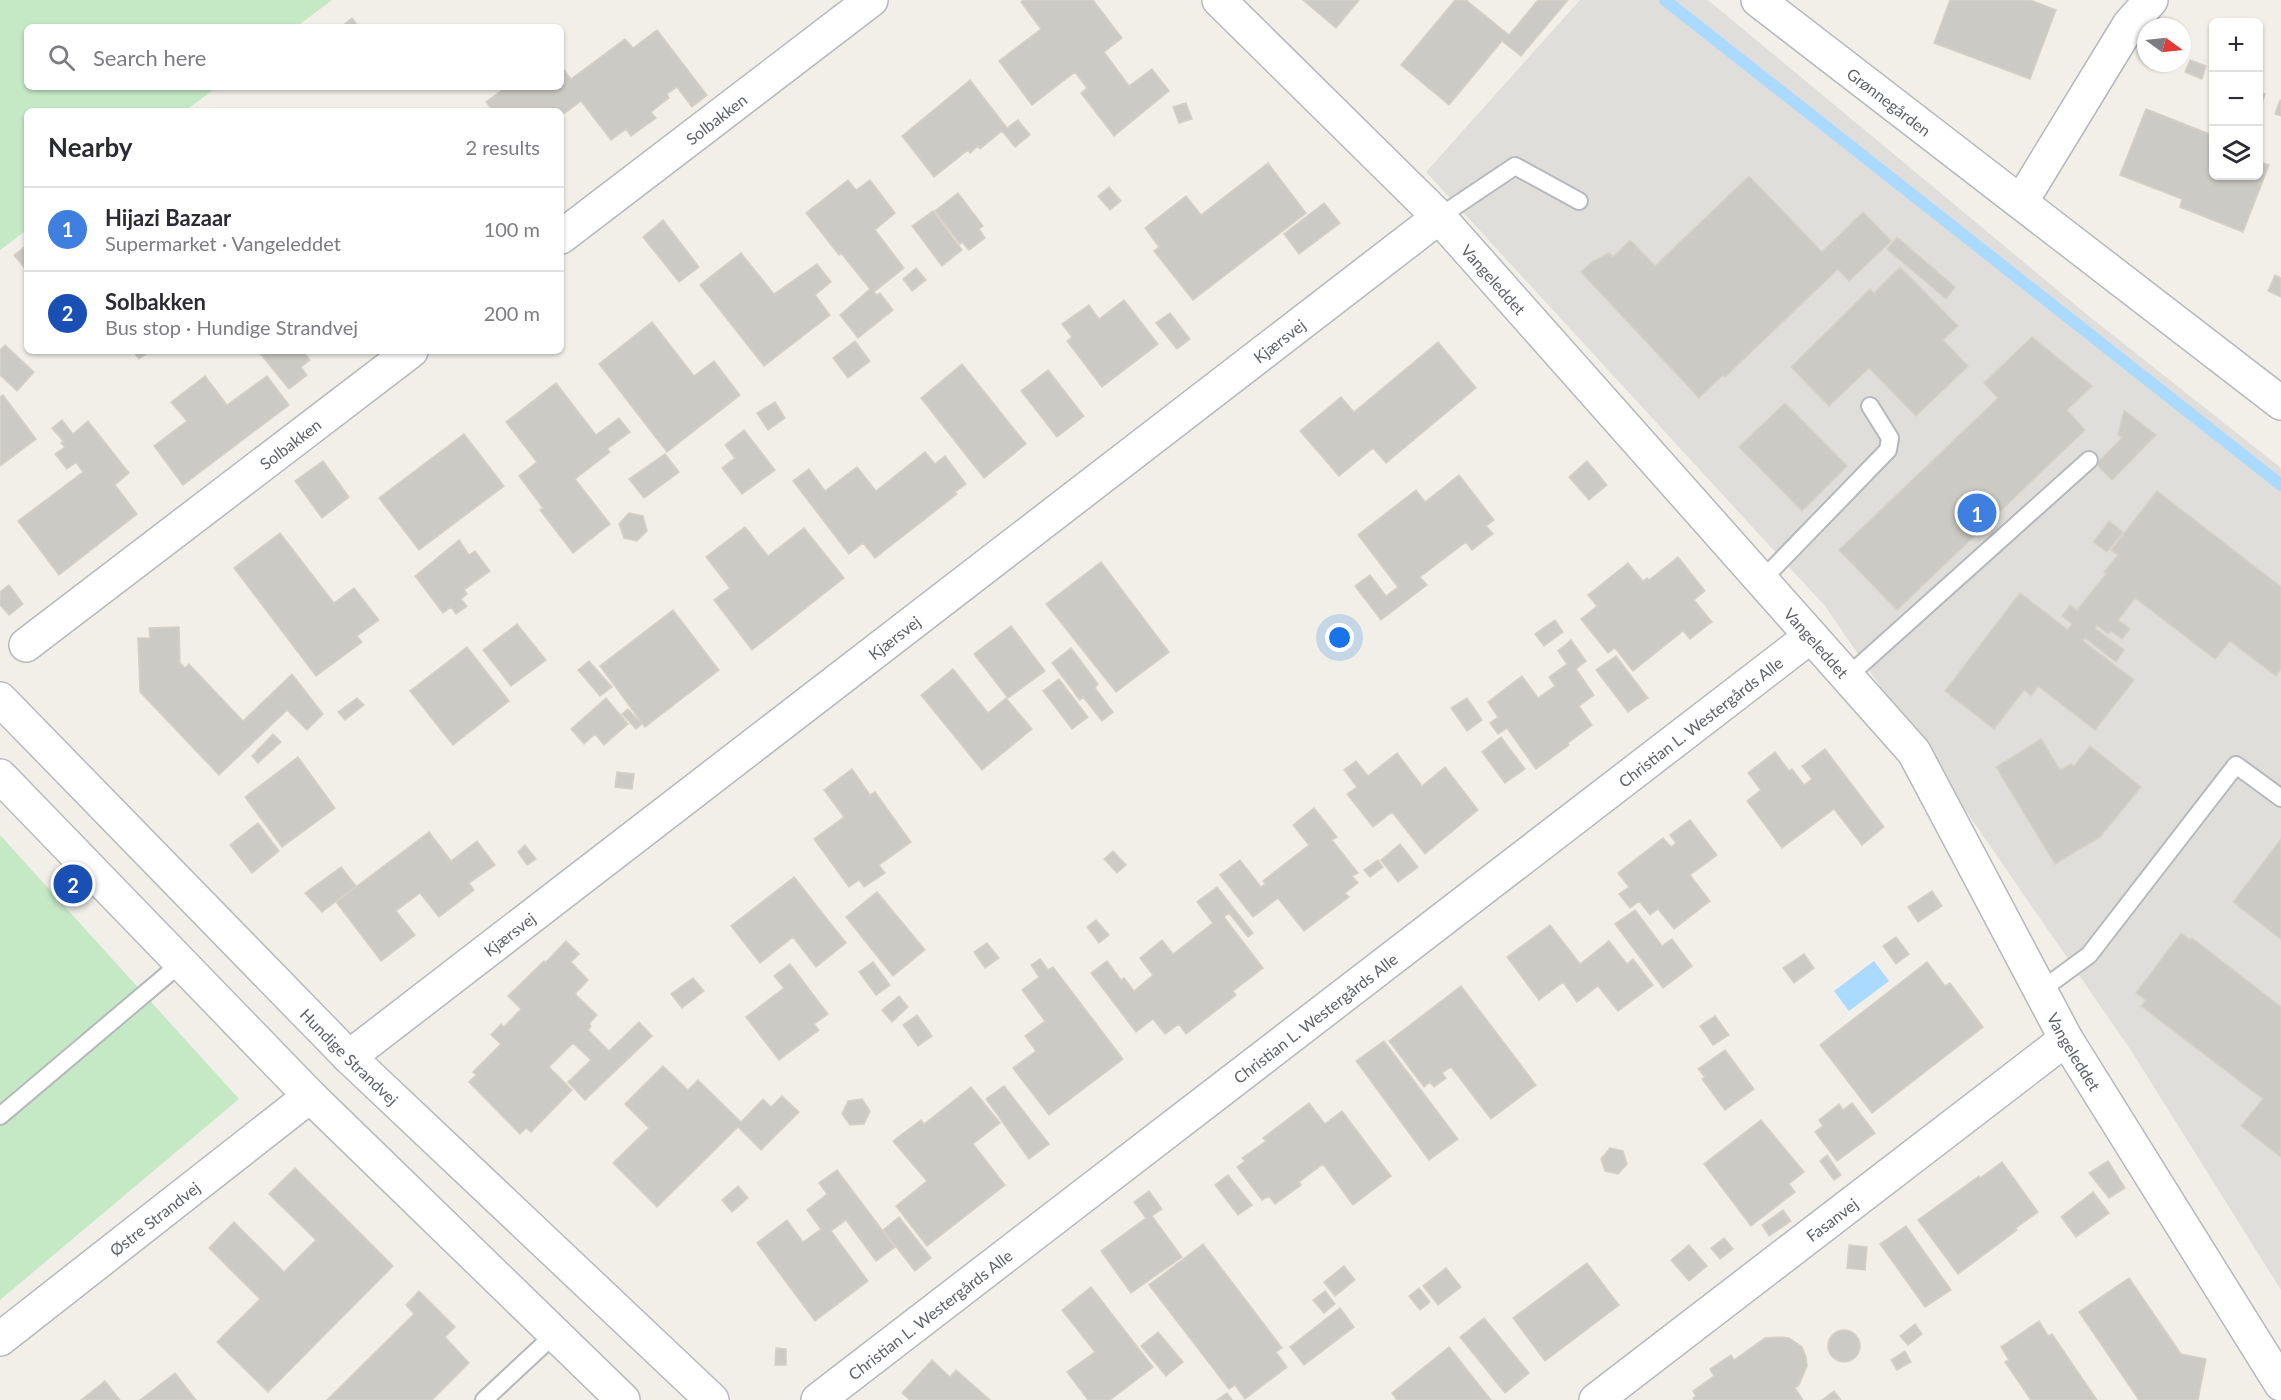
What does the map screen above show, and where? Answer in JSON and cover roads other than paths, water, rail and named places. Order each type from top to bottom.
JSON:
[{"type":"street","name":"Solbakken","points":[[564,235],[872,0]]},
{"type":"street","name":"Vangeleddet","points":[[1219,0],[1439,217],[1914,752],[2066,1038],[2281,1384]]},
{"type":"street","name":"Grønnegården","points":[[1758,0],[2281,403]]},
{"type":"street","points":[[2021,202],[2129,25],[2151,0]]},
{"type":"street","name":"Kjærsvej","points":[[349,1057],[1439,217]]},
{"type":"street","name":"Solbakken","points":[[26,645],[407,354]]},
{"type":"street","name":"Christian L. Westergårds Alle","points":[[818,1400],[1811,636]]},
{"type":"street","name":"Hundige Strandvej","points":[[0,699],[349,1057],[712,1400]]},
{"type":"street","points":[[0,776],[310,1096],[623,1400]]},
{"type":"street","name":"Fasanvej","points":[[1596,1400],[2066,1038]]},
{"type":"street","name":"Østre Strandvej","points":[[0,1339],[310,1096]]},
{"type":"lane","points":[[1439,217],[1515,166],[1579,201]]},
{"type":"lane","points":[[1762,580],[1888,450],[1890,438],[1870,406]]},
{"type":"lane","points":[[1847,677],[2089,460]]},
{"type":"lane","points":[[2040,991],[2089,955],[2236,765],[2281,798]]},
{"type":"lane","points":[[0,1116],[181,963]]},
{"type":"lane","points":[[484,1400],[555,1334]]},
{"type":"water","points":[[1874,961],[1889,981],[1849,1011],[1834,991]]},
{"type":"waterway","points":[[1665,0],[2281,485]]},
{"type":"place","name":"Hijazi Bazaar","points":[[1977,513]]},
{"type":"place","name":"Solbakken","points":[[73,884]]}]
